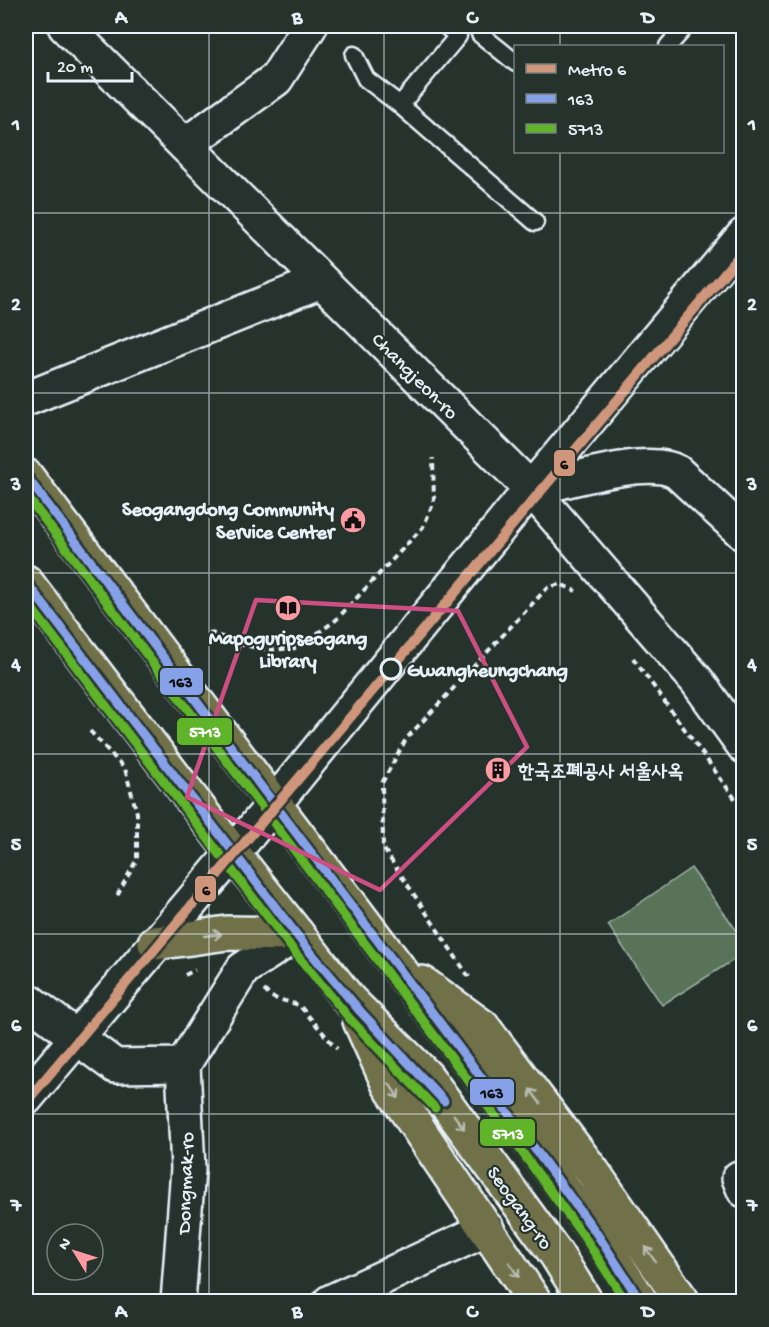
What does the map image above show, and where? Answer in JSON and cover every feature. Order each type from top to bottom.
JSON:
[{"type":"main road","name":"Changjeon-ro","points":[[65,26],[531,489],[697,681],[744,746]]},
{"type":"main road","points":[[185,145],[276,79],[310,26]]},
{"type":"main road","points":[[26,1098],[274,804],[531,489],[744,235]]},
{"type":"main road","points":[[26,399],[321,281]]},
{"type":"main road","points":[[531,489],[622,468],[668,466],[677,471],[744,534]]},
{"type":"main road","points":[[26,476],[521,1130],[597,1234],[641,1302]]},
{"type":"main road","name":"Seogang-ro","points":[[26,582],[232,852],[350,1001],[426,1076],[586,1302]]},
{"type":"main road","points":[[155,943],[227,933],[297,934]]},
{"type":"main road","points":[[26,999],[75,1039],[116,1066],[183,1065],[243,969],[297,934]]},
{"type":"main road","points":[[395,963],[483,1027],[593,1172],[683,1302]]},
{"type":"main road","points":[[350,1001],[389,1085],[534,1302]]},
{"type":"main road","name":"Dongmak-ro","points":[[178,1302],[188,1169],[183,1065]]},
{"type":"main road","name":"Seogang-ro","points":[[330,1302],[487,1229]]},
{"type":"lane","points":[[669,45],[686,26]]},
{"type":"lane","points":[[400,105],[452,31],[484,30],[514,61]]},
{"type":"lane","points":[[354,55],[366,79],[400,105],[535,222]]},
{"type":"path","points":[[209,632],[243,645],[269,650],[297,648],[336,620],[423,527],[435,502],[433,458]]},
{"type":"path","points":[[472,982],[383,848],[382,783],[406,739],[547,588],[560,584],[574,590],[581,597]]},
{"type":"path","points":[[630,653],[744,811]]},
{"type":"path","points":[[90,731],[124,769],[137,813],[137,860],[117,896]]},
{"type":"highlighted area","points":[[256,600],[458,611],[527,747],[380,890],[187,797]]},
{"type":"green space","points":[[691,868],[743,939],[743,954],[662,1005],[608,925]]},
{"type":"metro line","name":"6","points":[[26,1102],[744,250]]},
{"type":"transit line","name":"163","points":[[26,476],[521,1130],[597,1234],[641,1302]]},
{"type":"transit line","name":"5713","points":[[26,495],[511,1137],[587,1241],[626,1302]]},
{"type":"transit line","name":"163","points":[[26,582],[306,947],[360,1011],[444,1101]]},
{"type":"transit line","name":"5713","points":[[26,601],[297,955],[350,1019],[435,1108]]},
{"type":"place","name":"Seogangdong Community Service Center","points":[[353,520]]},
{"type":"place","name":"Mapoguripseogang Library","points":[[288,608]]},
{"type":"place","name":"Gwangheungchang","points":[[391,669]]},
{"type":"place","name":"한국조폐공사 서울사옥","points":[[498,770]]}]
